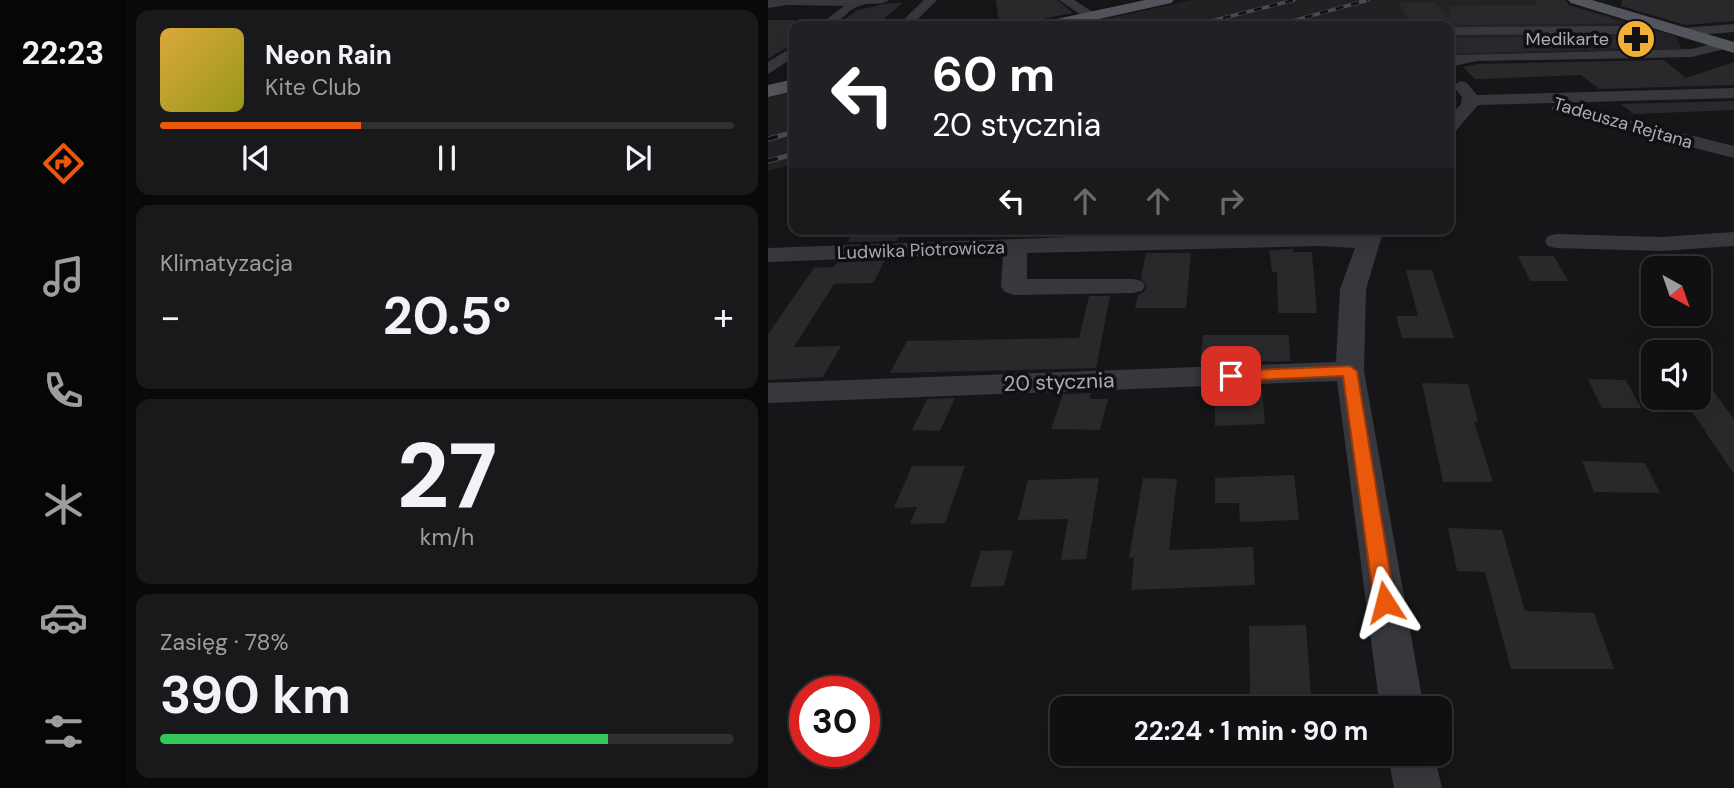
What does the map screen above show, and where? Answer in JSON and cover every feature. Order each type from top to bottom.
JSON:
[{"type":"main road","points":[[1070,21],[1166,0]]},
{"type":"main road","points":[[1576,0],[1647,26],[1681,32],[1728,46]]},
{"type":"main road","points":[[768,91],[789,86]]},
{"type":"street","points":[[768,4],[788,1],[883,0]]},
{"type":"street","points":[[909,21],[931,0]]},
{"type":"street","points":[[1065,0],[1092,16]]},
{"type":"street","points":[[831,21],[856,2]]},
{"type":"street","points":[[1454,31],[1647,26],[1663,43],[1454,60]]},
{"type":"street","points":[[1681,32],[1734,28]]},
{"type":"street","points":[[1529,31],[1549,45],[1571,51],[1692,53],[1728,46]]},
{"type":"street","points":[[768,69],[789,54]]},
{"type":"street","points":[[1454,75],[1470,96],[1469,103],[1454,122]]},
{"type":"street","points":[[1541,99],[1734,93]]},
{"type":"street","name":"Tadeusza Rejtana","points":[[1454,104],[1541,99],[1556,107],[1734,152]]},
{"type":"street","points":[[1371,236],[1353,289],[1350,371],[1400,696]]},
{"type":"street","name":"Ludwika Piotrowicza","points":[[768,255],[1371,236]]},
{"type":"street","points":[[1556,241],[1662,244],[1734,239]]},
{"type":"street","points":[[1015,246],[1014,287],[1133,286]]},
{"type":"street","name":"20 stycznia","points":[[768,393],[1350,371]]},
{"type":"street","points":[[1413,766],[1418,788]]},
{"type":"shaded area","points":[[1192,0],[1553,0],[1676,36],[1682,49],[1454,55],[1454,21],[1096,21]]},
{"type":"shaded area","points":[[789,91],[789,165],[768,171],[768,96]]},
{"type":"building","points":[[996,0],[1057,0],[1073,13],[1043,21],[998,21]]},
{"type":"building","points":[[1536,0],[1565,0],[1570,6],[1611,18],[1618,23],[1454,25],[1454,21],[1411,21],[1399,3],[1436,3],[1449,19],[1449,6],[1536,5]]},
{"type":"building","points":[[1622,0],[1734,0],[1734,21],[1686,25],[1621,6]]},
{"type":"building","points":[[902,3],[882,21],[843,21],[857,10]]},
{"type":"building","points":[[1120,17],[1128,21],[1102,21]]},
{"type":"building","points":[[768,20],[794,20],[789,21],[789,46],[768,59]]},
{"type":"building","points":[[1634,36],[1648,47],[1454,54],[1454,38]]},
{"type":"building","points":[[1664,60],[1686,78],[1734,62],[1734,85],[1599,89],[1581,75],[1475,79],[1463,67],[1477,64]]},
{"type":"building","points":[[1734,101],[1734,110],[1634,114],[1621,104]]},
{"type":"building","points":[[852,235],[899,235],[896,241],[848,242]]},
{"type":"building","points":[[1293,249],[1294,252],[1312,252],[1317,313],[1278,313],[1277,272],[1272,272],[1269,250]]},
{"type":"building","points":[[1146,253],[1191,253],[1186,308],[1135,308],[1138,295],[1147,287],[1141,278]]},
{"type":"building","points":[[1518,256],[1554,256],[1568,281],[1530,281]]},
{"type":"building","points":[[885,260],[873,283],[834,284],[794,347],[841,346],[823,377],[768,380],[768,334],[814,268],[834,267],[837,262]]},
{"type":"building","points":[[1406,270],[1432,270],[1454,338],[1402,338],[1396,316],[1418,316]]},
{"type":"building","points":[[1089,296],[1110,296],[1096,368],[890,373],[907,341],[1079,338]]},
{"type":"building","points":[[1203,335],[1289,335],[1290,361],[1200,364]]},
{"type":"building","points":[[1588,379],[1626,380],[1641,408],[1602,408]]},
{"type":"building","points":[[1422,383],[1468,384],[1478,422],[1474,422],[1493,482],[1443,482]]},
{"type":"building","points":[[1262,387],[1265,424],[1215,426],[1215,388]]},
{"type":"building","points":[[1711,388],[1734,419],[1734,474],[1691,410],[1711,410]]},
{"type":"building","points":[[1091,393],[1090,399],[1108,399],[1100,430],[1051,429],[1063,394]]},
{"type":"building","points":[[955,398],[940,431],[912,430],[927,399]]},
{"type":"building","points":[[1582,461],[1645,463],[1660,493],[1594,492]]},
{"type":"building","points":[[912,466],[965,466],[945,523],[910,524],[917,507],[894,508]]},
{"type":"building","points":[[1294,475],[1299,520],[1240,522],[1239,503],[1215,503],[1215,478]]},
{"type":"building","points":[[1099,478],[1086,559],[1061,560],[1068,519],[1018,520],[1028,480]]},
{"type":"building","points":[[1143,478],[1177,479],[1169,550],[1253,547],[1255,585],[1131,590],[1134,557],[1129,558]]},
{"type":"building","points":[[1448,528],[1502,530],[1525,611],[1594,613],[1614,669],[1511,669],[1485,572],[1457,571]]},
{"type":"building","points":[[1013,550],[1004,586],[970,587],[981,551]]},
{"type":"building","points":[[1306,625],[1311,695],[1250,695],[1249,626]]},
{"type":"railway","points":[[1212,21],[1294,0]]},
{"type":"railway","points":[[1292,21],[1368,0]]},
{"type":"railway","points":[[768,139],[789,133]]},
{"type":"railway","points":[[768,161],[789,155]]},
{"type":"place","name":"Medikarte","points":[[1636,39]]},
{"type":"route","points":[[1231,376],[1350,371],[1385,602]]}]
